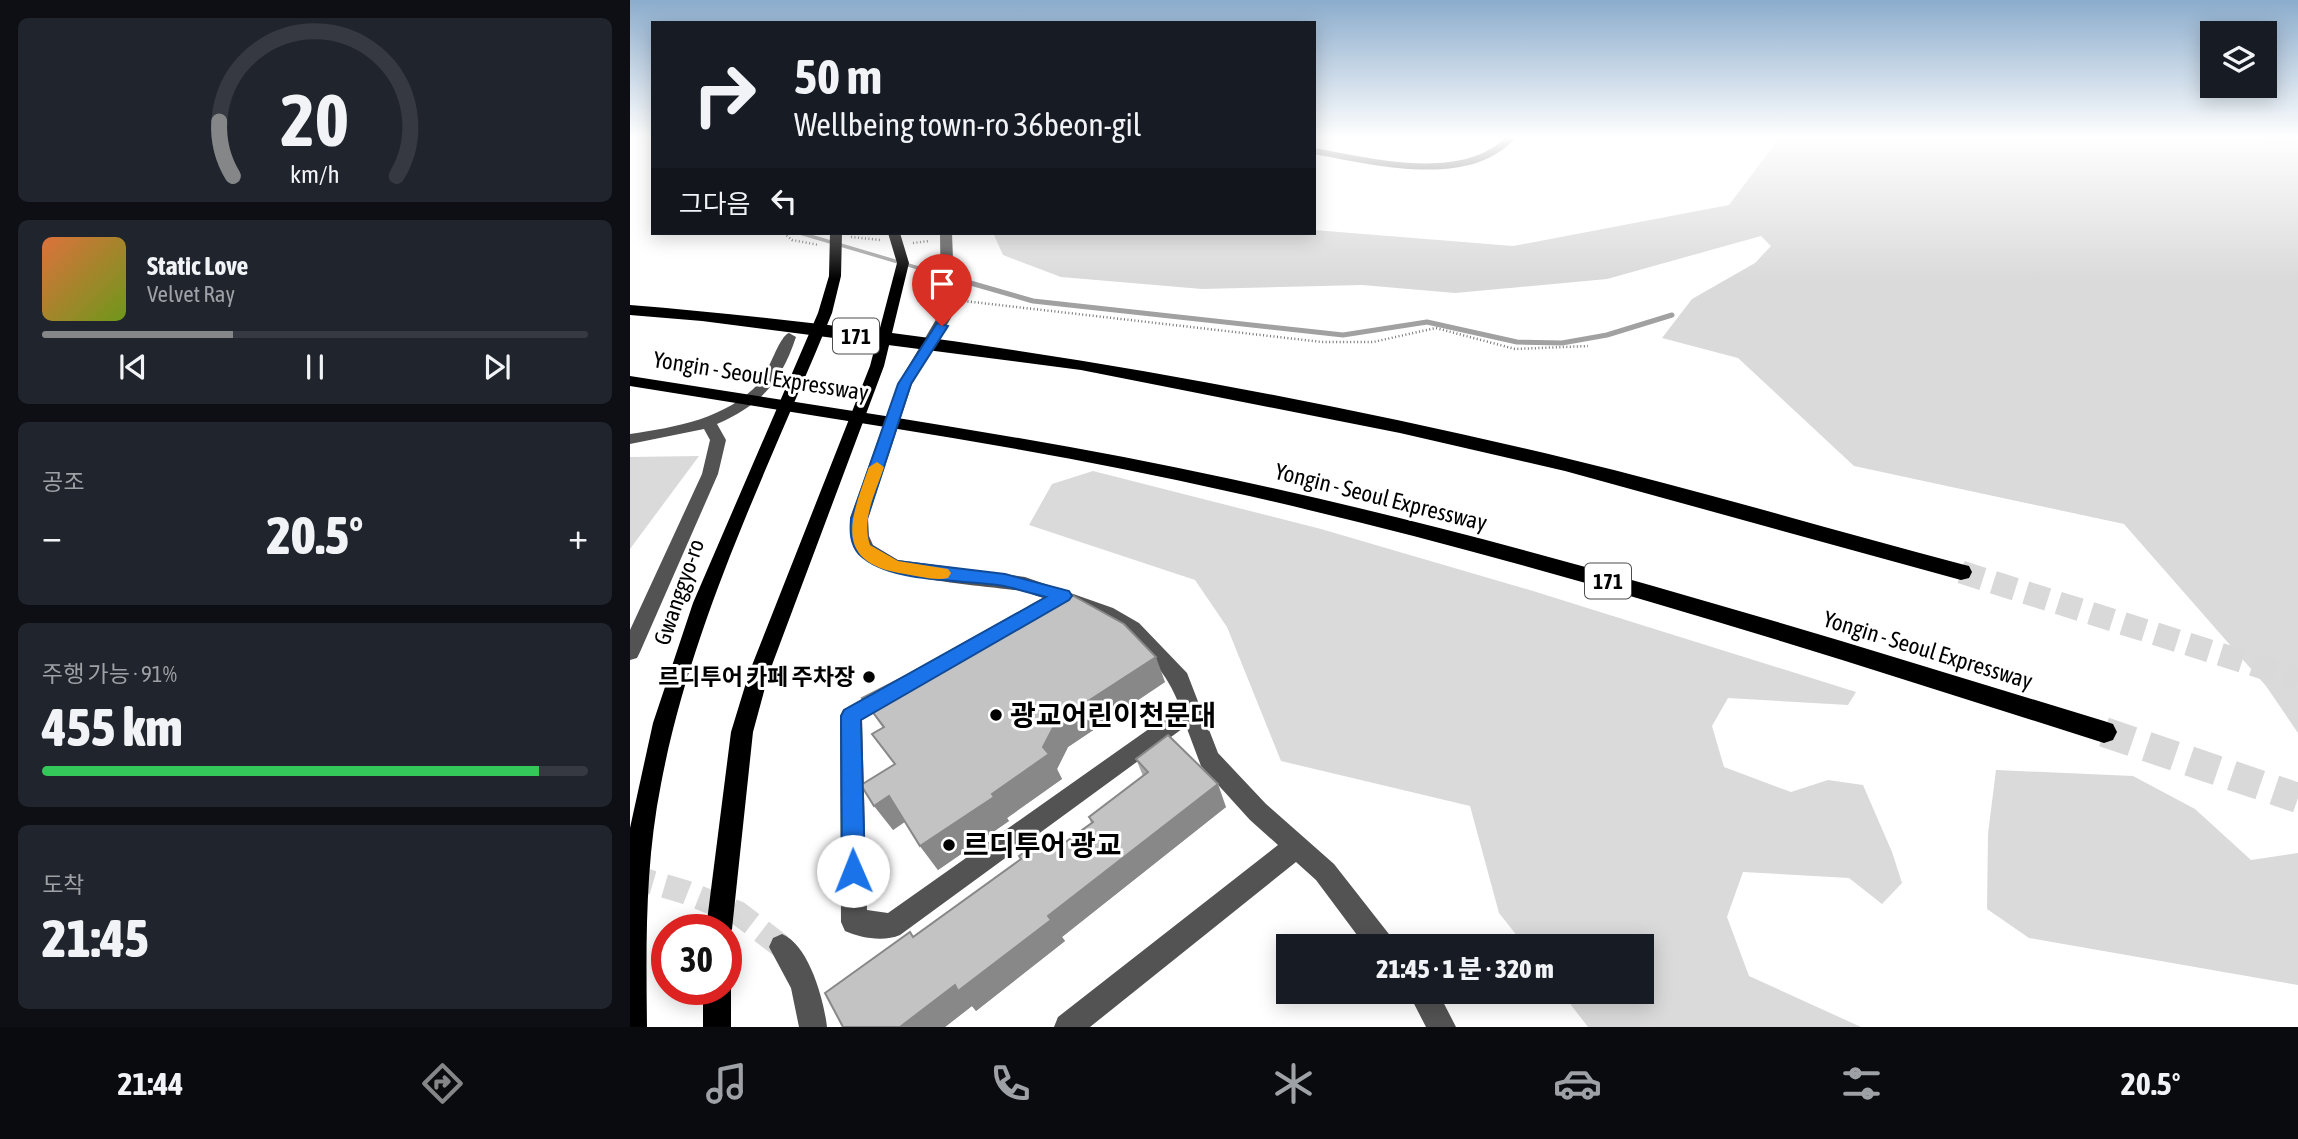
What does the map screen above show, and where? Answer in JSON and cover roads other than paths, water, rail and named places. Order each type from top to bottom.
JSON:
[{"type":"highway","name":"Yongin - Seoul Expressway","points":[[630,310],[702,316],[1081,365],[1400,427],[1567,465],[1961,572]]},
{"type":"highway","name":"Yongin - Seoul Expressway","points":[[630,381],[1105,459],[1321,508],[1640,589],[2104,732]]},
{"type":"main road","name":"Gwanggyo-ro","points":[[633,1027],[632,981],[643,822],[659,745],[688,648],[726,543],[799,377],[835,276],[836,235]]},
{"type":"main road","points":[[721,914],[742,732],[759,673],[877,366],[903,264],[895,235]]},
{"type":"main road","points":[[717,1005],[717,1027]]},
{"type":"street","points":[[946,235],[950,298],[942,326],[905,384],[859,519],[858,533],[863,548],[876,558],[895,566],[1005,580],[1063,596],[1106,613],[1132,628],[1180,679],[1209,760],[1295,847],[1325,872],[1373,934]]},
{"type":"street","points":[[630,439],[709,423],[753,398],[774,379],[784,360],[789,337]]},
{"type":"street","points":[[630,652],[710,474],[718,440],[709,423]]},
{"type":"street","points":[[1063,596],[850,716],[854,922],[891,926],[1191,711]]},
{"type":"street","points":[[1068,1027],[1295,847]]},
{"type":"street","points":[[782,947],[799,972],[811,1001],[813,1027]]},
{"type":"street","points":[[1429,1004],[1442,1027]]},
{"type":"waterway","points":[[807,235],[959,280]]},
{"type":"waterway","points":[[953,278],[1033,301],[1343,335],[1427,322],[1517,342],[1562,343],[1607,335],[1672,315]]},
{"type":"tunnel","points":[[1961,572],[2298,679]]},
{"type":"tunnel","points":[[2104,732],[2298,798]]},
{"type":"tunnel","points":[[630,876],[685,892],[738,913],[782,947]]},
{"type":"place","name":"르디투어 카페 주차장","points":[[869,677]]},
{"type":"place","name":"광교어린이천문대","points":[[996,715]]},
{"type":"place","name":"르디투어 광교","points":[[949,845]]}]
